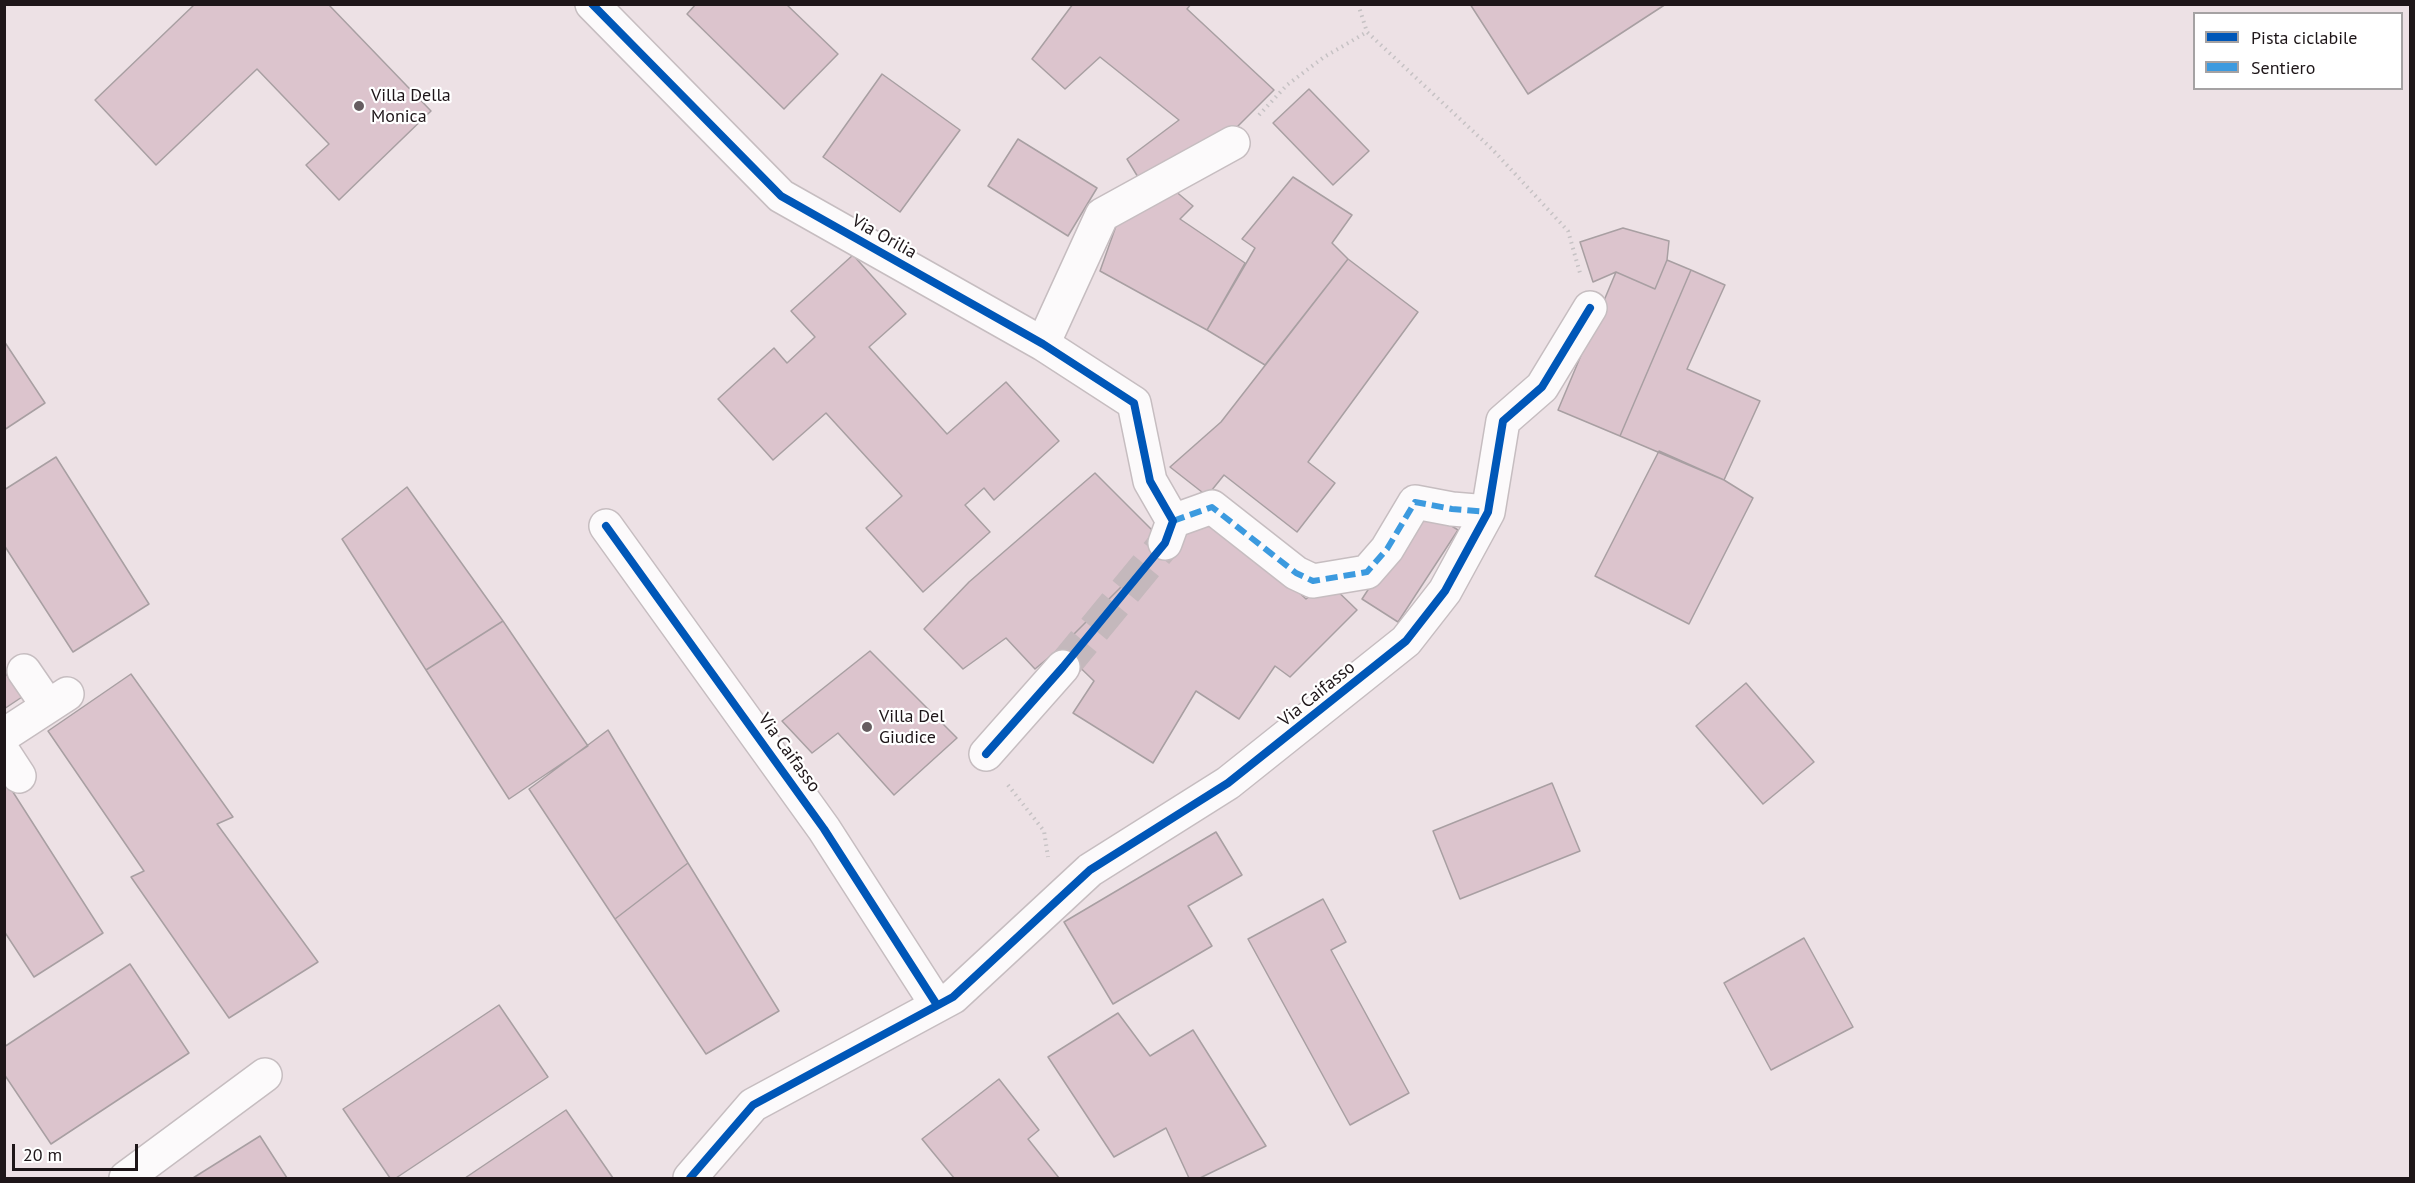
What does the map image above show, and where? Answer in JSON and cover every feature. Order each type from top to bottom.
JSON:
[{"type":"street","name":"Via Orilia","points":[[592,4],[781,196],[1044,344],[1134,403],[1150,481],[1169,532],[1212,507],[1296,573],[1313,581],[1367,572],[1387,549],[1415,502],[1452,509],[1488,512]]},
{"type":"street","points":[[1044,344],[1102,215],[1233,143]]},
{"type":"street","name":"Via Caifasso","points":[[690,1179],[753,1105],[953,997],[1090,870],[1228,783],[1406,641],[1445,591],[1488,512],[1503,421],[1542,387],[1590,308]]},
{"type":"street","name":"Via Caifasso","points":[[606,526],[824,829],[937,1005]]},
{"type":"street","points":[[986,754],[1063,667]]},
{"type":"street","points":[[4,735],[58,700],[24,671]]},
{"type":"street","points":[[126,1179],[265,1075]]},
{"type":"path","points":[[1358,4],[1367,32],[1492,148],[1568,231],[1590,308]]},
{"type":"path","points":[[1233,143],[1287,85],[1324,57],[1367,32]]},
{"type":"path","points":[[986,754],[1044,831],[1057,899]]},
{"type":"building","name":"Villa Della Monica","points":[[195,4],[328,4],[431,111],[339,200],[306,165],[329,144],[257,69],[156,165],[95,100]]},
{"type":"building","points":[[696,4],[786,4],[838,54],[784,109],[687,14]]},
{"type":"building","points":[[1073,4],[1191,4],[1187,9],[1274,90],[1223,141],[1141,182],[1127,159],[1179,120],[1100,57],[1065,89],[1032,59]]},
{"type":"building","points":[[1470,4],[1666,4],[1528,94]]},
{"type":"building","points":[[882,74],[960,130],[900,212],[823,157]]},
{"type":"building","points":[[1309,89],[1369,151],[1333,185],[1273,123]]},
{"type":"building","points":[[1018,139],[1097,188],[1068,236],[988,186]]},
{"type":"building","points":[[1293,177],[1352,215],[1332,243],[1348,259],[1265,365],[1207,330],[1255,248],[1242,239]]},
{"type":"building","points":[[1167,184],[1193,206],[1180,219],[1245,263],[1207,330],[1100,271],[1116,226]]},
{"type":"building","points":[[1623,228],[1669,241],[1667,260],[1655,289],[1616,272],[1593,282],[1580,242]]},
{"type":"building","points":[[853,255],[906,314],[869,347],[947,434],[1006,382],[1059,441],[994,500],[984,488],[965,505],[990,532],[923,592],[866,528],[902,496],[826,413],[773,460],[718,399],[774,348],[787,363],[815,337],[791,311]]},
{"type":"building","points":[[1348,259],[1418,312],[1308,462],[1335,483],[1297,532],[1224,475],[1207,496],[1170,467],[1221,422]]},
{"type":"building","points":[[1667,260],[1691,270],[1620,436],[1558,410],[1616,272],[1655,289]]},
{"type":"building","points":[[1691,270],[1725,285],[1687,369],[1760,401],[1724,480],[1620,436]]},
{"type":"building","points":[[4,341],[45,403],[4,430]]},
{"type":"building","points":[[1659,451],[1724,480],[1753,498],[1689,624],[1595,576]]},
{"type":"building","points":[[56,457],[149,604],[73,652],[4,545],[4,490]]},
{"type":"building","points":[[1095,473],[1165,543],[1060,648],[1035,669],[1006,638],[963,669],[924,629],[969,582]]},
{"type":"building","points":[[407,487],[503,621],[426,670],[342,539]]},
{"type":"building","points":[[1422,507],[1458,530],[1398,622],[1362,599]]},
{"type":"building","points":[[1213,512],[1306,599],[1328,582],[1357,610],[1290,677],[1275,666],[1239,719],[1196,691],[1153,763],[1073,713],[1094,681],[1060,648],[1165,543]]},
{"type":"building","points":[[503,621],[588,746],[509,799],[426,670]]},
{"type":"building","name":"Villa Del Giudice","points":[[870,651],[957,738],[894,795],[838,733],[812,753],[782,721]]},
{"type":"building","points":[[4,671],[22,697],[4,709]]},
{"type":"building","points":[[131,674],[233,817],[217,824],[318,962],[229,1018],[131,877],[144,871],[48,731]]},
{"type":"building","points":[[1746,683],[1814,762],[1763,804],[1696,726]]},
{"type":"building","points":[[608,730],[688,863],[615,919],[529,789]]},
{"type":"building","points":[[4,778],[103,933],[34,977],[4,931]]},
{"type":"building","points":[[1552,783],[1580,851],[1460,899],[1433,831]]},
{"type":"building","points":[[1216,832],[1242,875],[1188,906],[1212,946],[1113,1004],[1064,922]]},
{"type":"building","points":[[688,863],[779,1011],[706,1054],[615,919]]},
{"type":"building","points":[[1323,899],[1346,942],[1331,950],[1409,1093],[1350,1125],[1248,939]]},
{"type":"building","points":[[1804,938],[1853,1027],[1771,1070],[1724,983]]},
{"type":"building","points":[[130,964],[189,1053],[51,1144],[4,1074],[4,1047]]},
{"type":"building","points":[[499,1005],[548,1077],[396,1178],[390,1178],[343,1109]]},
{"type":"building","points":[[1118,1013],[1150,1056],[1193,1030],[1266,1146],[1200,1178],[1189,1178],[1166,1128],[1114,1157],[1048,1057]]},
{"type":"building","points":[[999,1079],[1039,1130],[1028,1139],[1059,1178],[954,1178],[922,1139]]},
{"type":"building","points":[[566,1110],[613,1178],[465,1178]]},
{"type":"building","points":[[260,1136],[287,1178],[193,1178]]},
{"type":"tunnel","points":[[1063,667],[1165,543]]},
{"type":"marked path","points":[[1173,521],[1212,507],[1296,573],[1313,581],[1367,572],[1387,549],[1415,502],[1452,509],[1488,512]]},
{"type":"cycle path","points":[[592,4],[781,196],[1043,344],[1134,403],[1150,481],[1173,521],[1165,543],[1063,667],[986,754]]},
{"type":"cycle path","points":[[690,1178],[753,1105],[953,997],[1090,870],[1228,783],[1406,641],[1445,591],[1488,512],[1503,421],[1542,387],[1590,308]]},
{"type":"cycle path","points":[[606,526],[824,829],[937,1005]]},
{"type":"place","name":"Villa Della Monica","points":[[359,106]]},
{"type":"place","name":"Villa Del Giudice","points":[[867,727]]}]
